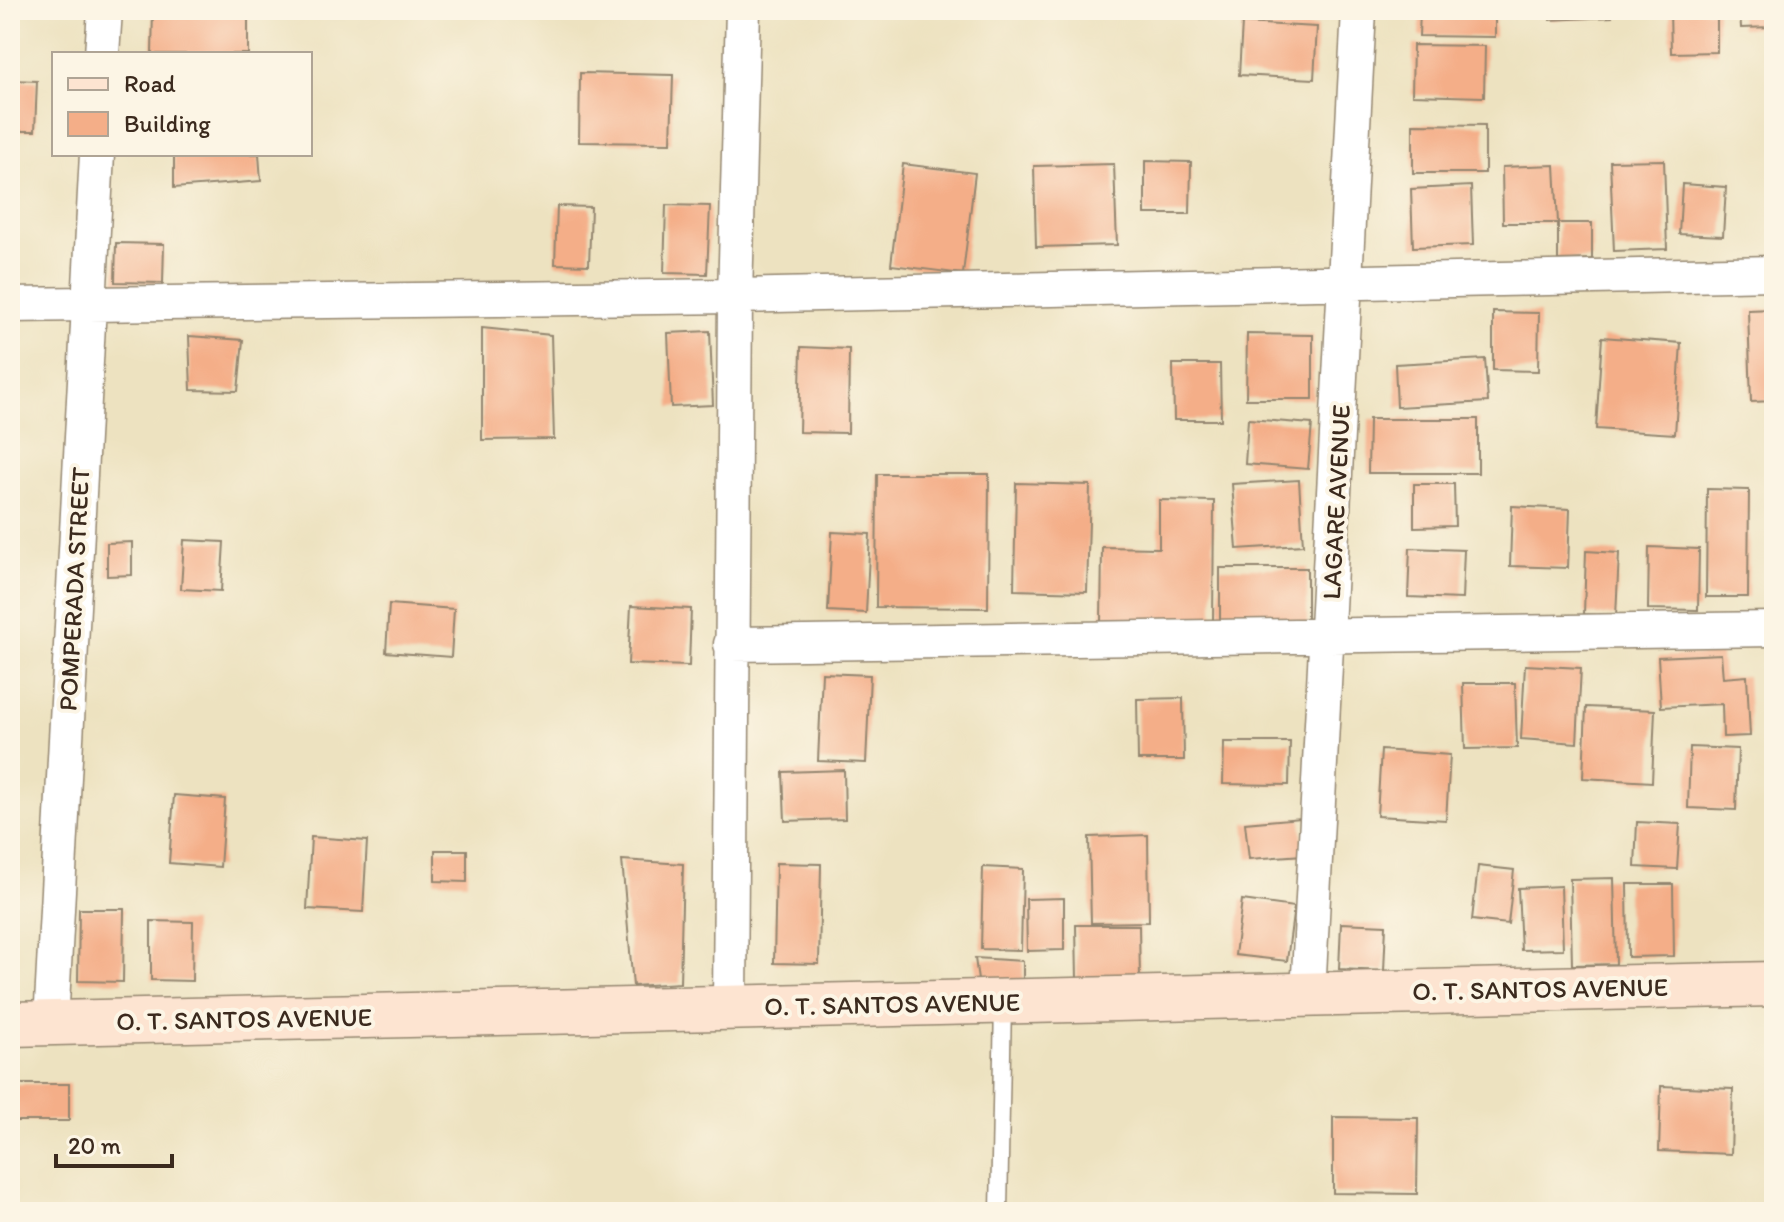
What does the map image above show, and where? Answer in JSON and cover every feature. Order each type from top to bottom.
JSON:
[{"type":"street","points":[[102,52],[105,10]]},
{"type":"street","points":[[730,1007],[735,296],[743,10]]},
{"type":"street","name":"LAGARE AVENUE","points":[[1308,994],[1359,10]]},
{"type":"street","name":"POMPERADA STREET","points":[[30,1024],[89,304],[97,156]]},
{"type":"street","points":[[10,305],[735,296],[1774,273]]},
{"type":"street","points":[[731,644],[1774,629]]},
{"type":"street","name":"O. T. SANTOS AVENUE","points":[[30,1024],[1774,984]]},
{"type":"lane","points":[[999,1211],[1003,1001]]},
{"type":"path","points":[[1767,476],[1774,479]]},
{"type":"building","points":[[153,10],[248,10],[248,52],[152,52]]},
{"type":"building","points":[[1420,10],[1495,10],[1495,37],[1419,36]]},
{"type":"building","points":[[1549,10],[1611,10],[1612,17],[1550,20]]},
{"type":"building","points":[[1670,10],[1717,10],[1717,52],[1671,53]]},
{"type":"building","points":[[1740,10],[1774,10],[1774,27],[1741,28]]},
{"type":"building","points":[[1242,23],[1317,27],[1314,79],[1239,75]]},
{"type":"building","points":[[1413,45],[1485,46],[1484,97],[1412,95]]},
{"type":"building","points":[[580,73],[673,75],[671,143],[579,142]]},
{"type":"building","points":[[10,80],[37,81],[35,131],[10,131]]},
{"type":"building","points":[[1413,124],[1485,125],[1485,173],[1413,173]]},
{"type":"building","points":[[174,156],[259,156],[261,181],[174,188]]},
{"type":"building","points":[[1664,160],[1667,249],[1614,251],[1610,161]]},
{"type":"building","points":[[1145,161],[1191,162],[1190,214],[1145,214]]},
{"type":"building","points":[[903,164],[975,173],[963,274],[891,265]]},
{"type":"building","points":[[1114,164],[1117,245],[1036,247],[1034,166]]},
{"type":"building","points":[[1555,165],[1558,223],[1503,223],[1502,167]]},
{"type":"building","points":[[1682,184],[1726,187],[1723,236],[1679,234]]},
{"type":"building","points":[[1471,186],[1473,245],[1413,247],[1411,189]]},
{"type":"building","points":[[666,205],[710,206],[707,274],[664,273]]},
{"type":"building","points":[[557,206],[591,207],[589,265],[555,264]]},
{"type":"building","points":[[1558,223],[1592,223],[1592,259],[1558,260]]},
{"type":"building","points":[[116,243],[164,244],[163,283],[115,282]]},
{"type":"building","points":[[1774,309],[1774,401],[1751,402],[1748,310]]},
{"type":"building","points":[[1493,312],[1539,313],[1538,371],[1493,370]]},
{"type":"building","points":[[482,328],[551,335],[554,439],[482,440]]},
{"type":"building","points":[[710,331],[713,405],[671,407],[668,333]]},
{"type":"building","points":[[1247,334],[1313,335],[1313,399],[1246,399]]},
{"type":"building","points":[[189,336],[243,340],[238,391],[191,390]]},
{"type":"building","points":[[1602,337],[1681,343],[1675,434],[1596,429]]},
{"type":"building","points":[[801,347],[849,349],[848,433],[799,432]]},
{"type":"building","points":[[1485,359],[1488,402],[1397,407],[1395,364]]},
{"type":"building","points":[[1173,364],[1220,364],[1221,420],[1174,420]]},
{"type":"building","points":[[1248,419],[1312,424],[1308,469],[1245,464]]},
{"type":"building","points":[[1369,419],[1478,419],[1478,473],[1368,473]]},
{"type":"building","points":[[877,474],[989,474],[988,608],[876,607]]},
{"type":"building","points":[[1299,480],[1303,545],[1237,549],[1232,484]]},
{"type":"building","points":[[1016,483],[1090,485],[1087,592],[1014,590]]},
{"type":"building","points":[[1414,484],[1454,484],[1455,526],[1414,527]]},
{"type":"building","points":[[1707,489],[1749,490],[1748,597],[1706,597]]},
{"type":"building","points":[[1159,500],[1214,501],[1213,624],[1101,623],[1102,547],[1159,548]]},
{"type":"building","points":[[1512,506],[1570,509],[1568,568],[1510,566]]},
{"type":"building","points":[[832,532],[870,534],[866,613],[828,611]]},
{"type":"building","points":[[184,540],[224,542],[221,591],[181,589]]},
{"type":"building","points":[[132,542],[132,575],[107,576],[107,543]]},
{"type":"building","points":[[1649,547],[1699,549],[1698,610],[1648,609]]},
{"type":"building","points":[[1410,548],[1464,550],[1462,599],[1408,597]]},
{"type":"building","points":[[1586,551],[1619,553],[1616,616],[1584,614]]},
{"type":"building","points":[[1220,568],[1307,568],[1307,630],[1220,629]]},
{"type":"building","points":[[389,604],[454,609],[451,657],[386,652]]},
{"type":"building","points":[[631,606],[691,609],[689,666],[628,664]]},
{"type":"building","points":[[1721,654],[1723,678],[1747,676],[1750,736],[1723,737],[1722,704],[1661,707],[1658,657]]},
{"type":"building","points":[[1525,665],[1581,668],[1577,743],[1521,739]]},
{"type":"building","points":[[822,673],[870,675],[866,763],[818,761]]},
{"type":"building","points":[[1463,683],[1515,683],[1517,748],[1465,749]]},
{"type":"building","points":[[1183,698],[1184,760],[1138,760],[1137,699]]},
{"type":"building","points":[[1586,707],[1655,710],[1652,782],[1583,778]]},
{"type":"building","points":[[1224,742],[1290,742],[1289,785],[1223,784]]},
{"type":"building","points":[[1690,747],[1738,749],[1736,810],[1688,808]]},
{"type":"building","points":[[1381,750],[1450,755],[1446,820],[1377,816]]},
{"type":"building","points":[[844,770],[845,819],[785,821],[783,772]]},
{"type":"building","points":[[174,795],[225,799],[220,867],[169,863]]},
{"type":"building","points":[[1301,818],[1303,855],[1249,859],[1245,823]]},
{"type":"building","points":[[1637,822],[1680,824],[1677,869],[1635,867]]},
{"type":"building","points":[[1148,835],[1149,922],[1091,923],[1089,837]]},
{"type":"building","points":[[311,837],[367,841],[363,912],[307,909]]},
{"type":"building","points":[[435,850],[467,850],[467,882],[435,881]]},
{"type":"building","points":[[622,860],[683,864],[680,983],[633,986]]},
{"type":"building","points":[[776,863],[821,864],[819,964],[774,963]]},
{"type":"building","points":[[1478,866],[1514,870],[1508,924],[1472,920]]},
{"type":"building","points":[[983,867],[1023,869],[1021,950],[981,949]]},
{"type":"building","points":[[1614,878],[1616,964],[1572,965],[1570,879]]},
{"type":"building","points":[[1627,884],[1673,884],[1674,956],[1628,957]]},
{"type":"building","points":[[1561,886],[1563,949],[1521,950],[1518,888]]},
{"type":"building","points":[[1064,898],[1064,950],[1027,951],[1026,899]]},
{"type":"building","points":[[1242,900],[1294,907],[1287,961],[1235,955]]},
{"type":"building","points":[[79,909],[124,909],[123,982],[78,981]]},
{"type":"building","points":[[151,921],[193,922],[192,981],[151,980]]},
{"type":"building","points":[[1341,923],[1386,925],[1384,971],[1339,969]]},
{"type":"building","points":[[1076,925],[1139,925],[1140,980],[1077,980]]},
{"type":"building","points":[[975,958],[1023,961],[1023,981],[979,988]]},
{"type":"building","points":[[10,1084],[69,1084],[69,1121],[10,1121]]},
{"type":"building","points":[[1661,1086],[1733,1089],[1731,1154],[1659,1151]]},
{"type":"building","points":[[1333,1117],[1418,1118],[1417,1194],[1333,1193]]}]
